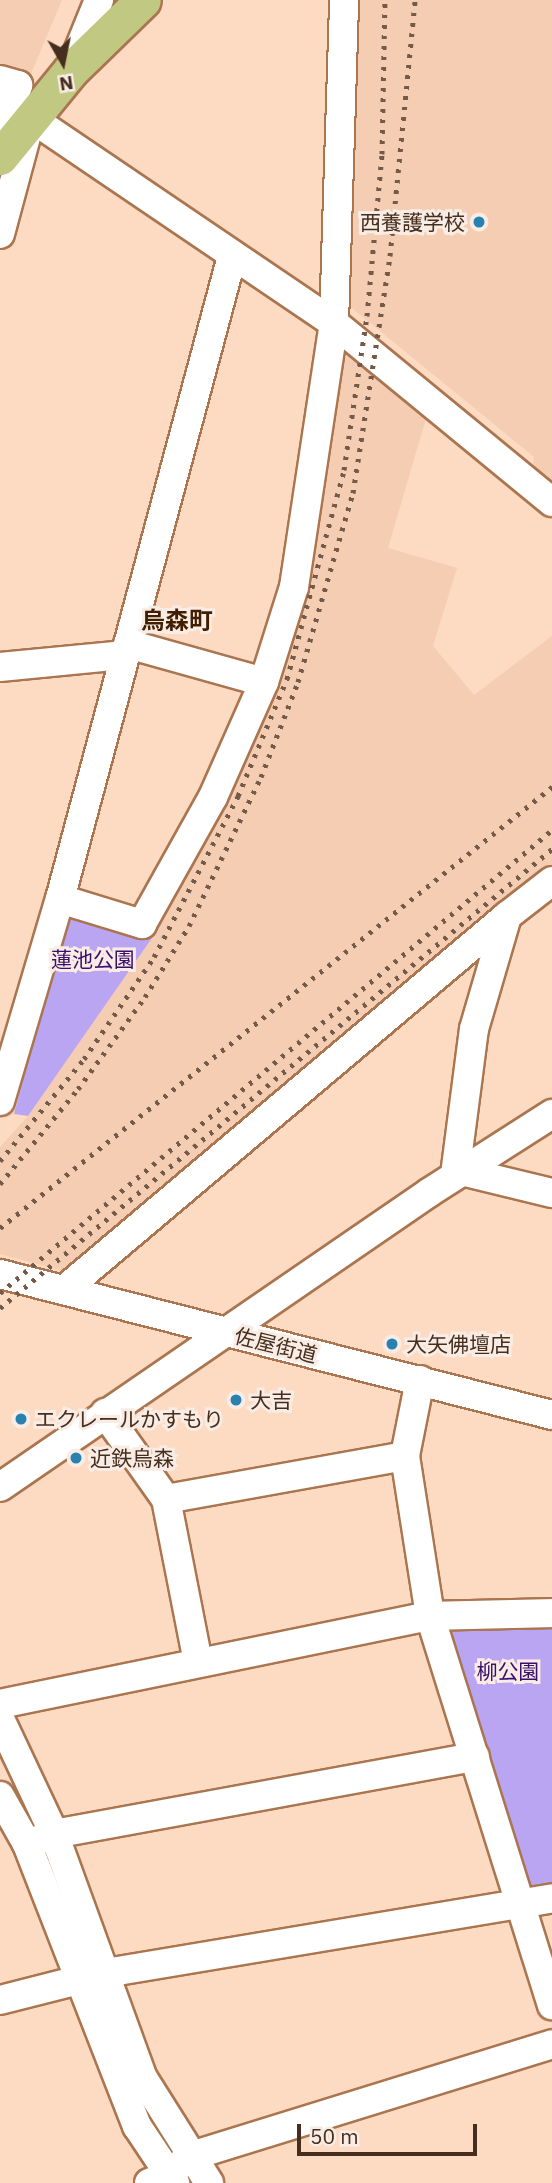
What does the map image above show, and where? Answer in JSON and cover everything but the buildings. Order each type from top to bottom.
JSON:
[{"type":"main road","points":[[8,139],[71,70],[143,0]]},
{"type":"street","points":[[71,70],[99,0]]},
{"type":"street","points":[[60,899],[142,924],[213,797],[264,682],[294,587],[334,323],[344,0]]},
{"type":"street","points":[[0,80],[19,85],[8,139],[0,234]]},
{"type":"street","points":[[8,139],[232,256],[334,323],[552,502]]},
{"type":"street","points":[[0,1101],[60,899],[232,256]]},
{"type":"street","points":[[0,667],[126,650],[264,682]]},
{"type":"street","points":[[64,1290],[506,916],[552,881]]},
{"type":"street","points":[[458,1173],[474,1028],[506,916]]},
{"type":"street","points":[[0,1487],[458,1173],[552,1114]]},
{"type":"street","points":[[458,1173],[552,1194]]},
{"type":"street","name":"佐屋街道","points":[[0,1274],[552,1415]]},
{"type":"street","points":[[420,1380],[405,1456],[430,1616],[552,2005]]},
{"type":"street","points":[[106,1413],[166,1499],[198,1662]]},
{"type":"street","points":[[166,1499],[405,1456]]},
{"type":"street","points":[[0,1704],[430,1616],[552,1613]]},
{"type":"street","points":[[0,1719],[54,1834],[106,1973],[143,2078],[170,2174]]},
{"type":"street","points":[[27,1844],[54,1834],[475,1757]]},
{"type":"street","points":[[0,1796],[27,1844],[137,2126],[170,2174],[209,2183]]},
{"type":"street","points":[[0,2000],[106,1973],[552,1898]]},
{"type":"street","points":[[170,2174],[552,2044]]},
{"type":"shaded area","points":[[0,0],[62,0],[27,83],[0,74]]},
{"type":"shaded area","points":[[354,0],[552,0],[552,486],[532,469],[534,457],[347,304]]},
{"type":"shaded area","points":[[350,354],[427,415],[388,548],[457,568],[433,646],[474,695],[552,636],[552,867],[72,1267],[60,1270],[0,1254],[0,1147],[28,1116],[152,938],[225,793],[342,360]]},
{"type":"green space","name":"蓮池公園","points":[[79,914],[152,938],[28,1116],[14,1114],[66,919]]},
{"type":"green space","name":"柳公園","points":[[459,1625],[552,1627],[552,1883],[531,1886],[450,1635]]},
{"type":"railway","points":[[0,1161],[84,1059],[154,957],[238,796],[287,679],[344,470],[367,316],[382,154],[385,0]]},
{"type":"railway","points":[[0,1184],[78,1089],[145,997],[189,926],[261,777],[298,682],[353,493],[390,256],[415,0]]},
{"type":"railway","points":[[0,1228],[552,787]]},
{"type":"railway","points":[[0,1293],[552,830]]},
{"type":"railway","points":[[0,1308],[552,849]]},
{"type":"place","name":"西養護学校","points":[[479,222]]},
{"type":"place","name":"大矢佛壇店","points":[[392,1344]]},
{"type":"place","name":"大吉","points":[[236,1400]]},
{"type":"place","name":"エクレールかすもり","points":[[21,1419]]},
{"type":"place","name":"近鉄烏森","points":[[76,1458]]},
{"type":"district","name":"烏森町","points":[[177,621]]}]
